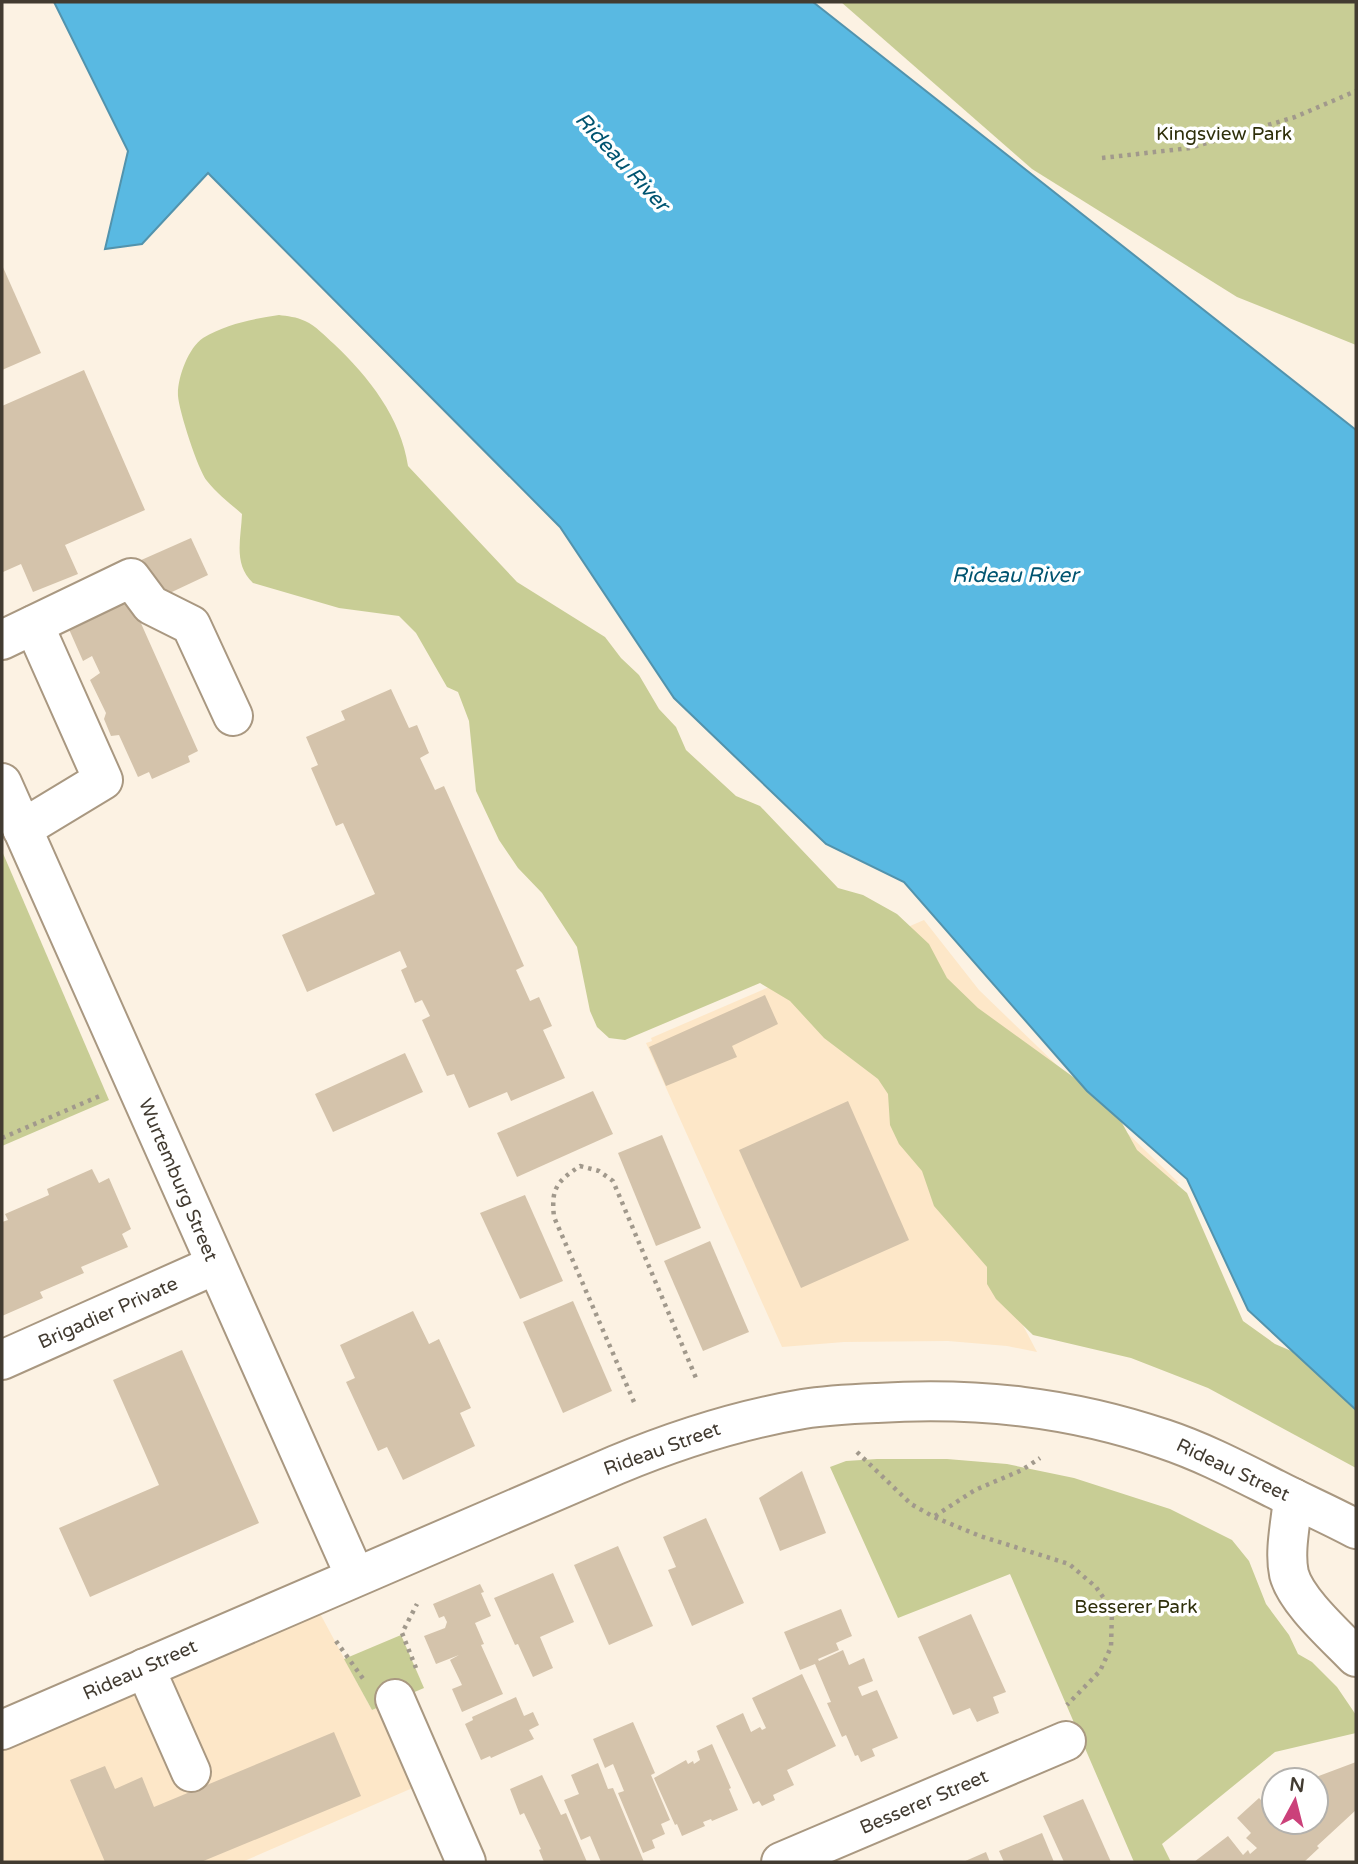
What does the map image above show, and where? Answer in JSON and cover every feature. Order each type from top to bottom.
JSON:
[{"type":"street","points":[[22,829],[103,780],[18,633],[131,578],[151,605],[191,625],[233,716]]},
{"type":"street","name":"Wurtemburg Street","points":[[2,783],[355,1576]]},
{"type":"street","name":"Brigadier Private","points":[[2,1360],[215,1265]]},
{"type":"street","name":"Rideau Street","points":[[2,1730],[616,1465],[678,1441],[772,1415],[810,1408],[906,1401],[976,1402],[1035,1407],[1065,1413],[1167,1440],[1199,1452],[1353,1527]]},
{"type":"street","points":[[1293,1498],[1289,1574],[1295,1589],[1307,1604],[1356,1657]]},
{"type":"street","points":[[145,1668],[191,1772]]},
{"type":"street","points":[[395,1699],[466,1862]]},
{"type":"street","name":"Besserer Street","points":[[781,1862],[1066,1741]]},
{"type":"path","points":[[1102,158],[1190,148],[1295,117],[1356,91]]},
{"type":"path","points":[[2,1138],[135,1080]]},
{"type":"path","points":[[634,1402],[554,1217],[552,1198],[559,1181],[580,1166],[599,1171],[613,1181],[696,1378]]},
{"type":"path","points":[[857,1452],[911,1504],[934,1517],[980,1536],[1069,1564],[1096,1587],[1112,1611],[1111,1647],[1100,1671],[1068,1704],[1066,1741]]},
{"type":"path","points":[[934,1517],[975,1490],[1022,1470],[1040,1458]]},
{"type":"path","points":[[395,1699],[424,1688],[402,1633],[417,1604]]},
{"type":"shaded area","points":[[924,920],[979,990],[1179,1183],[986,1255],[1037,1352],[1007,1346],[948,1341],[844,1342],[782,1347],[646,1043],[652,1041],[651,1038]]},
{"type":"shaded area","points":[[310,1595],[372,1710],[395,1699],[431,1780],[242,1862],[2,1862],[2,1730]]},
{"type":"green space","name":"Kingsview Park","points":[[841,2],[1356,2],[1356,345],[1237,297],[1032,169]]},
{"type":"green space","points":[[279,315],[309,323],[347,357],[371,384],[391,415],[408,466],[517,582],[605,637],[639,675],[659,709],[676,727],[686,750],[736,796],[760,806],[838,888],[863,895],[897,914],[929,944],[947,978],[978,1008],[1112,1105],[1137,1150],[1187,1193],[1243,1321],[1275,1344],[1310,1359],[1356,1399],[1356,1468],[1208,1388],[1131,1358],[1033,1335],[996,1299],[987,1284],[987,1267],[934,1206],[922,1171],[899,1144],[890,1125],[888,1094],[878,1079],[824,1038],[790,1001],[760,983],[625,1040],[609,1038],[597,1027],[590,1011],[577,947],[542,893],[518,868],[499,840],[476,791],[469,721],[458,692],[447,687],[416,633],[399,616],[339,608],[253,583],[243,568],[240,559],[242,514],[215,490],[203,475],[185,427],[178,389],[188,356],[203,338],[240,323]]},
{"type":"green space","points":[[2,851],[109,1100],[2,1146]]},
{"type":"green space","name":"Besserer Park","points":[[947,1459],[1007,1464],[1074,1478],[1170,1509],[1232,1540],[1249,1561],[1266,1604],[1289,1635],[1298,1654],[1312,1662],[1337,1687],[1356,1715],[1356,1733],[1275,1752],[1162,1844],[1171,1862],[1134,1862],[1010,1574],[898,1618],[830,1467],[846,1461]]},
{"type":"green space","points":[[401,1635],[424,1688],[372,1710],[344,1659]]},
{"type":"water","name":"Rideau River","points":[[54,2],[813,2],[1356,430],[1356,1410],[1248,1310],[1187,1179],[1087,1091],[904,882],[826,844],[674,698],[560,527],[208,173],[142,244],[105,249],[128,151]]},
{"type":"building","points":[[2,265],[41,353],[2,370]]},
{"type":"building","points":[[84,370],[145,510],[65,545],[78,574],[33,592],[21,564],[3,572],[2,569],[2,406]]},
{"type":"building","points":[[191,538],[208,575],[157,599],[139,561]]},
{"type":"building","points":[[127,592],[198,751],[188,756],[190,762],[152,779],[149,772],[138,777],[119,735],[111,736],[104,719],[106,713],[90,680],[100,673],[92,656],[83,661],[68,627]]},
{"type":"building","points":[[391,689],[409,728],[417,725],[429,753],[420,758],[435,790],[444,786],[524,966],[516,970],[530,1001],[539,997],[552,1026],[543,1030],[565,1078],[511,1101],[507,1092],[469,1108],[454,1074],[447,1076],[422,1020],[430,1016],[422,1000],[415,1003],[401,970],[407,967],[400,951],[307,992],[282,935],[375,894],[343,823],[336,826],[311,768],[318,765],[306,737],[345,720],[341,711]]},
{"type":"building","points":[[765,995],[778,1024],[732,1046],[737,1057],[666,1086],[649,1047]]},
{"type":"building","points":[[405,1053],[423,1092],[333,1132],[315,1094]]},
{"type":"building","points":[[593,1091],[613,1134],[517,1177],[497,1133]]},
{"type":"building","points":[[848,1101],[909,1240],[801,1288],[739,1150]]},
{"type":"building","points":[[662,1135],[701,1228],[656,1246],[618,1153]]},
{"type":"building","points":[[92,1169],[99,1183],[109,1178],[131,1229],[122,1234],[128,1247],[81,1267],[84,1273],[40,1292],[43,1298],[2,1316],[2,1222],[8,1220],[5,1214],[49,1195],[47,1189]]},
{"type":"building","points":[[525,1195],[563,1281],[520,1299],[480,1213]]},
{"type":"building","points":[[710,1241],[749,1332],[703,1351],[664,1261]]},
{"type":"building","points":[[573,1301],[612,1391],[563,1413],[523,1322]]},
{"type":"building","points":[[413,1311],[429,1344],[439,1339],[471,1408],[460,1413],[475,1446],[403,1480],[387,1447],[378,1451],[346,1382],[355,1378],[340,1345]]},
{"type":"building","points":[[182,1350],[259,1523],[90,1597],[59,1528],[159,1485],[113,1380]]},
{"type":"building","points":[[802,1471],[826,1533],[780,1551],[759,1498]]},
{"type":"building","points":[[706,1518],[744,1603],[692,1626],[668,1570],[676,1567],[663,1537]]},
{"type":"building","points":[[618,1546],[653,1626],[609,1645],[574,1565]]},
{"type":"building","points":[[553,1573],[574,1622],[540,1637],[553,1668],[533,1677],[494,1598]]},
{"type":"building","points":[[480,1584],[491,1616],[475,1623],[484,1644],[481,1645],[503,1694],[462,1712],[452,1689],[462,1685],[450,1660],[459,1655],[436,1664],[424,1636],[445,1628],[447,1622],[444,1616],[439,1618],[433,1604]]},
{"type":"building","points":[[841,1609],[852,1636],[836,1643],[839,1650],[818,1659],[819,1661],[843,1650],[849,1665],[864,1658],[873,1681],[858,1687],[862,1696],[877,1690],[898,1738],[872,1749],[875,1756],[861,1762],[858,1755],[855,1756],[846,1735],[842,1737],[827,1703],[831,1702],[815,1664],[800,1670],[784,1632]]},
{"type":"building","points":[[971,1614],[1006,1692],[993,1697],[999,1713],[977,1722],[970,1708],[953,1715],[918,1637]]},
{"type":"building","points":[[802,1674],[836,1746],[787,1770],[794,1785],[773,1795],[775,1800],[762,1806],[759,1801],[753,1804],[716,1726],[743,1713],[751,1732],[760,1727],[762,1730],[766,1728],[752,1698]]},
{"type":"building","points":[[516,1697],[524,1716],[533,1712],[539,1725],[529,1730],[534,1739],[481,1760],[465,1724],[473,1720],[472,1717]]},
{"type":"building","points":[[633,1722],[655,1773],[651,1775],[670,1820],[661,1824],[665,1834],[652,1840],[655,1848],[643,1853],[618,1793],[624,1791],[613,1764],[605,1768],[593,1739]]},
{"type":"building","points":[[334,1732],[361,1796],[201,1862],[105,1862],[70,1780],[105,1766],[115,1789],[142,1777],[154,1807]]},
{"type":"building","points":[[712,1744],[738,1810],[703,1822],[705,1826],[682,1836],[654,1778],[686,1760],[688,1764],[693,1761],[694,1764],[700,1760],[697,1751]]},
{"type":"building","points":[[1356,1762],[1356,1810],[1330,1834],[1330,1772]]},
{"type":"building","points":[[598,1763],[608,1789],[613,1788],[644,1862],[601,1862],[590,1836],[581,1840],[564,1800],[579,1794],[571,1775]]},
{"type":"building","points":[[542,1775],[561,1815],[566,1813],[587,1862],[544,1862],[539,1850],[541,1849],[524,1813],[520,1815],[510,1789]]},
{"type":"building","points":[[1259,1798],[1260,1836],[1328,1836],[1304,1862],[1194,1862],[1228,1836],[1243,1855],[1248,1850],[1250,1854],[1257,1848],[1246,1838],[1251,1833],[1237,1818]]},
{"type":"building","points":[[1083,1799],[1111,1862],[1064,1862],[1043,1816]]},
{"type":"building","points":[[1042,1833],[1054,1862],[1004,1862],[999,1851]]},
{"type":"building","points":[[986,1852],[990,1862],[963,1862]]}]
